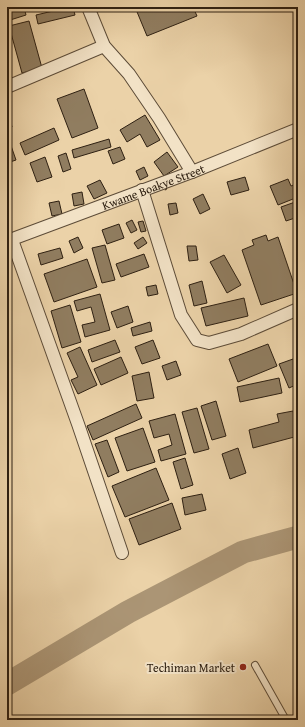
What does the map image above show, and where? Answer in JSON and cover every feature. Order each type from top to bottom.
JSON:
[{"type":"street","points":[[88,7],[104,46],[129,74],[159,118],[192,172]]},
{"type":"street","points":[[7,87],[104,46]]},
{"type":"street","name":"Kwame Boakye Street","points":[[9,241],[192,172],[298,130]]},
{"type":"street","points":[[142,190],[181,315],[197,340],[209,343],[241,334],[298,309]]},
{"type":"street","points":[[9,241],[78,424],[122,553]]},
{"type":"lane","points":[[255,665],[286,720]]},
{"type":"building","points":[[7,7],[24,7],[26,15],[7,21]]},
{"type":"building","points":[[73,7],[75,15],[38,24],[36,15]]},
{"type":"building","points":[[135,7],[193,7],[197,16],[147,36]]},
{"type":"building","points":[[29,21],[42,68],[22,73],[9,26]]},
{"type":"building","points":[[84,89],[98,128],[72,138],[57,99]]},
{"type":"building","points":[[7,109],[12,127],[7,129]]},
{"type":"building","points":[[145,115],[160,140],[147,147],[140,134],[127,142],[120,130]]},
{"type":"building","points":[[54,128],[59,140],[25,155],[20,143]]},
{"type":"building","points":[[109,139],[111,147],[74,158],[72,150]]},
{"type":"building","points":[[7,140],[9,140],[16,160],[7,163]]},
{"type":"building","points":[[120,147],[125,159],[113,164],[108,151]]},
{"type":"building","points":[[167,152],[178,167],[164,176],[154,162]]},
{"type":"building","points":[[66,153],[71,169],[63,172],[58,156]]},
{"type":"building","points":[[45,157],[52,177],[37,182],[30,163]]},
{"type":"building","points":[[144,167],[148,176],[140,180],[136,171]]},
{"type":"building","points":[[245,177],[249,190],[231,195],[227,182]]},
{"type":"building","points":[[288,179],[291,186],[296,184],[298,188],[298,197],[278,205],[270,186]]},
{"type":"building","points":[[100,180],[107,193],[94,199],[87,186]]},
{"type":"building","points":[[82,192],[84,204],[74,206],[72,194]]},
{"type":"building","points":[[203,194],[210,209],[200,214],[193,199]]},
{"type":"building","points":[[59,201],[62,214],[52,216],[49,203]]},
{"type":"building","points":[[298,201],[298,217],[286,221],[281,207]]},
{"type":"building","points":[[176,203],[178,213],[170,215],[168,204]]},
{"type":"building","points":[[132,220],[137,230],[131,233],[126,223]]},
{"type":"building","points":[[143,221],[146,231],[141,232],[138,222]]},
{"type":"building","points":[[119,224],[124,238],[107,244],[102,230]]},
{"type":"building","points":[[266,235],[268,241],[278,237],[297,293],[261,305],[242,250],[254,245],[252,240]]},
{"type":"building","points":[[78,237],[83,248],[74,253],[69,241]]},
{"type":"building","points":[[143,237],[147,243],[138,249],[134,243]]},
{"type":"building","points":[[105,245],[115,280],[102,283],[92,248]]},
{"type":"building","points":[[187,246],[196,246],[198,260],[189,261]]},
{"type":"building","points":[[60,248],[63,258],[41,265],[38,254]]},
{"type":"building","points":[[144,254],[149,267],[121,277],[116,264]]},
{"type":"building","points":[[224,255],[241,285],[227,293],[210,262]]},
{"type":"building","points":[[87,259],[97,287],[54,302],[44,274]]},
{"type":"building","points":[[202,281],[207,303],[194,306],[189,285]]},
{"type":"building","points":[[156,285],[158,294],[148,296],[146,287]]},
{"type":"building","points":[[100,294],[110,330],[85,337],[82,325],[95,322],[91,307],[77,311],[74,301]]},
{"type":"building","points":[[244,298],[248,316],[206,326],[201,308]]},
{"type":"building","points":[[70,305],[81,342],[62,348],[51,311]]},
{"type":"building","points":[[128,306],[133,322],[117,328],[111,312]]},
{"type":"building","points":[[150,322],[152,331],[133,336],[131,328]]},
{"type":"building","points":[[115,340],[120,352],[92,362],[88,350]]},
{"type":"building","points":[[153,340],[160,358],[142,364],[135,347]]},
{"type":"building","points":[[268,344],[277,366],[238,382],[229,359]]},
{"type":"building","points":[[80,347],[97,385],[78,394],[71,380],[78,377],[67,353]]},
{"type":"building","points":[[121,357],[128,373],[101,385],[94,369]]},
{"type":"building","points":[[293,359],[296,366],[298,365],[298,384],[289,388],[279,364]]},
{"type":"building","points":[[176,361],[181,375],[167,380],[162,366]]},
{"type":"building","points":[[149,372],[154,398],[137,401],[132,376]]},
{"type":"building","points":[[279,378],[282,393],[240,402],[237,387]]},
{"type":"building","points":[[216,401],[226,436],[212,440],[201,406]]},
{"type":"building","points":[[136,404],[142,418],[93,440],[87,426]]},
{"type":"building","points":[[197,408],[209,449],[194,453],[182,412]]},
{"type":"building","points":[[293,411],[298,436],[253,448],[249,430],[279,422],[277,414]]},
{"type":"building","points":[[175,414],[186,454],[161,461],[158,450],[172,445],[169,434],[154,438],[149,421]]},
{"type":"building","points":[[143,428],[155,462],[127,471],[115,438]]},
{"type":"building","points":[[107,440],[119,472],[108,477],[95,444]]},
{"type":"building","points":[[238,448],[246,473],[230,479],[222,454]]},
{"type":"building","points":[[185,458],[193,485],[181,489],[173,462]]},
{"type":"building","points":[[156,468],[169,500],[125,517],[112,486]]},
{"type":"building","points":[[202,494],[206,510],[185,515],[182,498]]},
{"type":"building","points":[[172,503],[181,529],[139,545],[129,519]]},
{"type":"waterway","points":[[7,684],[128,612],[243,552],[298,537]]},
{"type":"place","name":"Techiman Market","points":[[243,667]]}]
